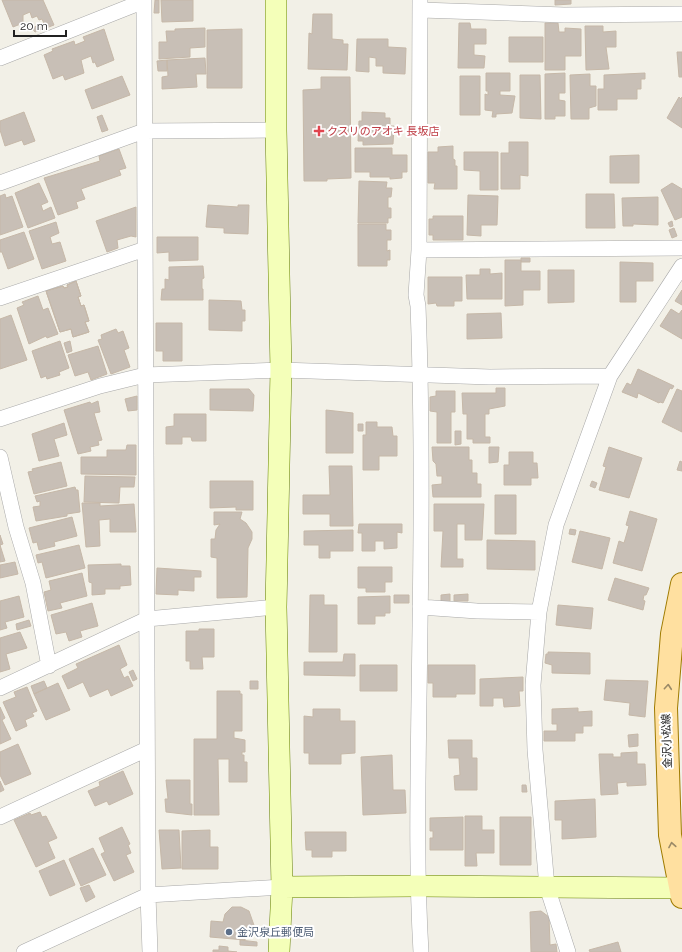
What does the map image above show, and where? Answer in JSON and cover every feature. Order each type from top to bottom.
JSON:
[{"type":"main road","name":"金沢小松線","points":[[681,891],[670,835],[666,708],[672,634],[682,584]]},
{"type":"street","points":[[276,0],[276,130],[281,370],[276,606],[282,887],[279,952]]},
{"type":"street","points":[[0,58],[144,1],[148,895],[150,952]]},
{"type":"street","points":[[421,952],[417,886],[421,374],[418,306],[416,295],[419,250],[420,5],[564,15],[682,14]]},
{"type":"street","points":[[0,183],[144,131],[276,130]]},
{"type":"street","points":[[419,250],[682,248]]},
{"type":"street","points":[[0,298],[145,249]]},
{"type":"street","points":[[568,952],[547,887],[535,750],[533,692],[539,612],[556,525],[610,376],[682,266]]},
{"type":"street","points":[[0,419],[100,386],[145,375],[281,370],[490,377],[610,376]]},
{"type":"street","points":[[0,457],[16,527],[33,583],[48,666]]},
{"type":"street","points":[[0,688],[147,619],[276,606]]},
{"type":"street","points":[[420,607],[478,611],[539,612]]},
{"type":"street","points":[[0,817],[148,749]]},
{"type":"street","points":[[24,952],[148,895],[282,887],[547,887],[681,891]]},
{"type":"building","points":[[2,0],[43,0],[54,25],[46,28],[42,19],[39,20],[37,16],[32,18],[30,12],[23,15],[23,23],[13,27]]},
{"type":"building","points":[[155,0],[159,0],[159,13],[154,13]]},
{"type":"building","points":[[161,0],[193,0],[193,21],[162,22]]},
{"type":"building","points":[[555,0],[571,0],[571,4],[555,5]]},
{"type":"building","points":[[313,14],[332,14],[332,39],[343,40],[343,44],[348,44],[347,70],[308,69],[309,33],[312,34]]},
{"type":"building","points":[[459,23],[470,23],[471,29],[486,29],[486,44],[474,44],[474,55],[485,56],[484,68],[458,68]]},
{"type":"building","points":[[545,23],[558,23],[559,32],[565,32],[565,28],[581,29],[581,56],[565,56],[565,70],[545,70]]},
{"type":"building","points":[[41,24],[43,29],[35,32],[32,28]]},
{"type":"building","points":[[585,26],[603,26],[603,32],[616,31],[616,47],[606,47],[609,69],[586,70]]},
{"type":"building","points":[[205,28],[205,47],[190,48],[190,57],[159,59],[159,42],[167,42],[166,31],[175,31],[175,29]]},
{"type":"building","points":[[104,29],[114,60],[97,67],[95,62],[93,63],[91,56],[81,60],[84,73],[65,80],[63,75],[53,79],[44,55],[53,51],[52,49],[74,41],[75,45],[85,41],[83,37]]},
{"type":"building","points":[[242,29],[242,88],[207,88],[207,30]]},
{"type":"building","points":[[509,37],[543,37],[543,62],[509,62]]},
{"type":"building","points":[[357,39],[388,39],[388,47],[406,48],[405,74],[383,73],[383,66],[376,66],[376,58],[369,57],[369,72],[356,71]]},
{"type":"building","points":[[677,52],[682,52],[682,77],[679,77]]},
{"type":"building","points":[[205,58],[206,74],[196,74],[197,87],[162,89],[162,77],[168,76],[167,60]]},
{"type":"building","points":[[167,60],[167,71],[158,71],[157,61]]},
{"type":"building","points":[[486,73],[510,73],[510,91],[500,91],[500,95],[515,96],[512,113],[496,114],[496,117],[492,117],[493,111],[485,110],[485,94],[488,95],[488,91],[486,91]]},
{"type":"building","points":[[565,73],[565,93],[559,93],[559,100],[565,101],[565,116],[555,116],[555,119],[545,119],[545,74]]},
{"type":"building","points":[[645,73],[645,79],[641,79],[641,89],[637,89],[637,99],[617,99],[617,110],[598,110],[598,89],[604,89],[604,75]]},
{"type":"building","points":[[590,74],[590,86],[596,86],[596,106],[589,108],[589,119],[571,119],[570,75]]},
{"type":"building","points":[[520,75],[540,75],[541,119],[520,118]]},
{"type":"building","points":[[122,76],[130,95],[92,109],[85,90]]},
{"type":"building","points":[[460,76],[480,76],[480,115],[460,115]]},
{"type":"building","points":[[321,77],[350,77],[351,178],[327,179],[327,181],[304,181],[303,90],[321,89]]},
{"type":"building","points":[[679,97],[681,99],[682,97],[682,128],[667,118]]},
{"type":"building","points":[[24,112],[35,141],[24,145],[22,140],[5,146],[0,130],[0,121]]},
{"type":"building","points":[[362,112],[385,113],[385,118],[390,118],[390,126],[394,126],[393,144],[363,145],[363,141],[358,141],[359,121],[362,121]]},
{"type":"building","points":[[102,115],[108,130],[102,132],[97,117]]},
{"type":"building","points":[[509,142],[528,142],[528,176],[520,175],[520,189],[501,189],[501,153],[509,153]]},
{"type":"building","points":[[453,146],[453,159],[455,160],[455,166],[457,166],[457,189],[434,189],[435,183],[428,183],[428,152],[438,152],[438,147]]},
{"type":"building","points":[[355,148],[392,148],[392,155],[407,155],[407,172],[402,172],[402,178],[390,179],[390,177],[370,177],[370,172],[355,172]]},
{"type":"building","points":[[119,149],[126,168],[119,170],[121,175],[81,189],[85,199],[76,202],[78,208],[58,215],[44,178],[100,161],[99,156]]},
{"type":"building","points":[[464,152],[498,152],[498,190],[480,190],[480,171],[464,170]]},
{"type":"building","points":[[639,155],[639,183],[610,183],[610,156]]},
{"type":"building","points":[[359,181],[387,182],[386,188],[392,188],[391,197],[388,197],[388,208],[391,208],[391,218],[388,218],[388,223],[358,223]]},
{"type":"building","points":[[39,183],[48,202],[41,205],[43,211],[51,207],[55,218],[28,228],[15,193]]},
{"type":"building","points":[[672,183],[682,189],[682,217],[675,220],[661,190]]},
{"type":"building","points":[[5,194],[6,198],[12,196],[23,227],[0,235],[0,196]]},
{"type":"building","points":[[586,194],[614,194],[615,228],[586,228]]},
{"type":"building","points":[[468,195],[498,196],[497,225],[481,225],[481,236],[467,235]]},
{"type":"building","points":[[658,197],[658,225],[633,224],[633,226],[623,226],[622,198]]},
{"type":"building","points":[[208,205],[238,207],[238,205],[249,205],[248,234],[224,233],[224,228],[206,227]]},
{"type":"building","points":[[136,207],[136,237],[131,236],[117,240],[118,248],[107,252],[96,221]]},
{"type":"building","points":[[433,216],[463,216],[463,240],[433,240],[433,235],[429,235],[429,219],[433,219]]},
{"type":"building","points":[[672,221],[673,226],[670,227],[668,223]]},
{"type":"building","points":[[56,222],[59,233],[50,237],[52,244],[60,242],[66,261],[42,269],[29,231]]},
{"type":"building","points":[[358,224],[386,224],[386,230],[391,230],[391,240],[387,240],[387,251],[390,250],[390,260],[387,260],[387,266],[358,266]]},
{"type":"building","points":[[674,228],[677,236],[672,238],[669,230]]},
{"type":"building","points":[[24,232],[34,259],[8,269],[2,252],[0,252],[0,240]]},
{"type":"building","points":[[157,237],[198,237],[198,260],[169,261],[169,252],[157,253]]},
{"type":"building","points":[[521,258],[530,258],[530,262],[521,262]]},
{"type":"building","points":[[505,260],[521,260],[521,271],[540,271],[540,290],[523,290],[523,305],[505,306]]},
{"type":"building","points":[[620,262],[653,263],[653,281],[636,281],[636,302],[620,302]]},
{"type":"building","points":[[203,266],[203,300],[161,300],[162,289],[165,289],[165,279],[169,280],[169,267]]},
{"type":"building","points":[[480,269],[490,269],[490,274],[502,273],[502,299],[467,299],[466,275],[480,275]]},
{"type":"building","points":[[548,270],[574,270],[574,302],[548,303]]},
{"type":"building","points":[[428,277],[462,277],[462,301],[454,301],[454,306],[437,306],[436,303],[428,304]]},
{"type":"building","points":[[76,281],[81,296],[78,297],[81,306],[84,305],[89,321],[85,322],[89,332],[73,337],[71,329],[60,332],[46,291],[63,286],[64,288],[68,287],[67,285]]},
{"type":"building","points":[[76,281],[81,296],[78,297],[81,306],[84,305],[89,321],[85,322],[89,332],[73,337],[71,329],[60,332],[46,291],[63,286],[64,288],[68,287],[67,285]]},
{"type":"building","points":[[682,290],[682,305],[675,301]]},
{"type":"building","points":[[38,296],[43,310],[48,308],[58,334],[47,338],[46,336],[29,344],[17,308],[24,305],[22,302]]},
{"type":"building","points":[[209,300],[241,301],[242,310],[245,310],[245,321],[242,321],[242,331],[209,330]]},
{"type":"building","points":[[671,309],[679,314],[682,310],[682,339],[660,326]]},
{"type":"building","points":[[501,313],[502,338],[467,339],[467,314]]},
{"type":"building","points":[[11,315],[27,360],[0,369],[0,319]]},
{"type":"building","points":[[156,323],[182,323],[182,361],[163,361],[163,351],[156,351]]},
{"type":"building","points":[[116,329],[118,333],[123,331],[129,348],[124,350],[130,367],[111,374],[98,340],[102,339],[101,335]]},
{"type":"building","points":[[60,341],[69,368],[59,372],[60,375],[47,379],[46,376],[41,378],[32,351]]},
{"type":"building","points":[[70,341],[72,351],[67,353],[64,343]]},
{"type":"building","points":[[98,346],[107,374],[91,380],[88,372],[75,376],[68,355]]},
{"type":"building","points":[[638,369],[674,386],[672,389],[670,388],[663,403],[659,403],[638,393],[637,398],[622,392],[627,383],[631,385]]},
{"type":"building","points":[[496,388],[505,388],[505,406],[489,409],[489,414],[485,414],[485,437],[490,437],[490,443],[473,443],[473,439],[467,439],[467,414],[463,414],[462,393],[496,393]]},
{"type":"building","points":[[210,389],[249,389],[254,395],[253,411],[210,410]]},
{"type":"building","points":[[677,389],[682,391],[682,432],[662,422]]},
{"type":"building","points":[[436,391],[455,391],[455,412],[451,412],[451,443],[437,443],[437,412],[430,411],[430,397],[436,396]]},
{"type":"building","points":[[137,396],[137,410],[128,411],[125,399]]},
{"type":"building","points":[[98,401],[100,412],[94,413],[102,440],[98,441],[99,445],[90,447],[91,451],[78,454],[64,410]]},
{"type":"building","points":[[326,410],[353,413],[353,453],[326,453]]},
{"type":"building","points":[[174,414],[206,414],[206,441],[192,441],[191,437],[182,437],[182,444],[166,444],[166,427],[174,426]]},
{"type":"building","points":[[366,422],[377,422],[377,427],[392,427],[393,436],[397,436],[397,456],[379,456],[379,470],[363,470],[363,435],[366,435]]},
{"type":"building","points":[[64,423],[67,435],[54,439],[59,456],[39,461],[32,434]]},
{"type":"building","points":[[358,424],[363,424],[363,431],[358,431]]},
{"type":"building","points":[[455,431],[461,431],[461,444],[455,445]]},
{"type":"building","points":[[127,445],[136,445],[136,475],[81,474],[81,457],[107,457],[107,450],[126,450]]},
{"type":"building","points":[[432,447],[469,447],[469,460],[472,460],[472,473],[477,473],[477,484],[481,484],[481,497],[433,497],[432,485],[442,484],[442,476],[437,476],[436,464],[433,461]]},
{"type":"building","points":[[489,447],[499,447],[498,462],[489,463]]},
{"type":"building","points":[[609,447],[642,458],[629,498],[599,490],[606,467],[603,466]]},
{"type":"building","points":[[509,452],[533,452],[533,463],[537,463],[538,478],[531,478],[531,485],[504,485],[504,465],[509,465]]},
{"type":"building","points":[[680,461],[682,462],[682,471],[677,470]]},
{"type":"building","points":[[61,462],[67,486],[34,494],[28,472],[33,471],[32,469]]},
{"type":"building","points":[[329,466],[352,466],[353,526],[330,526],[330,514],[303,514],[303,495],[330,495]]},
{"type":"building","points":[[85,476],[135,477],[134,487],[120,487],[119,503],[84,502]]},
{"type":"building","points":[[210,481],[253,481],[253,510],[236,510],[236,507],[210,508]]},
{"type":"building","points":[[592,481],[597,483],[595,488],[590,486]]},
{"type":"building","points":[[75,487],[76,490],[78,490],[80,512],[67,514],[67,516],[36,521],[33,507],[40,506],[40,501],[37,502],[35,496]]},
{"type":"building","points":[[495,495],[516,495],[516,534],[495,534]]},
{"type":"building","points":[[82,503],[100,503],[100,506],[134,504],[136,532],[110,532],[110,519],[99,520],[100,546],[86,547]]},
{"type":"building","points":[[434,504],[484,504],[482,540],[465,540],[465,524],[457,524],[457,559],[463,559],[463,567],[441,567],[443,531],[434,531]]},
{"type":"building","points":[[630,511],[657,519],[642,571],[613,563],[619,541],[624,543],[629,526],[626,525]]},
{"type":"building","points":[[214,512],[242,512],[240,519],[246,523],[252,532],[252,539],[248,548],[247,597],[217,598],[217,558],[211,557],[211,539],[215,539],[216,530],[220,524],[214,525]]},
{"type":"building","points":[[72,517],[77,536],[54,542],[55,546],[39,550],[37,542],[33,543],[29,528]]},
{"type":"building","points":[[359,524],[402,524],[402,533],[397,532],[397,548],[384,549],[384,541],[375,541],[375,551],[362,551],[362,533],[358,533]]},
{"type":"building","points":[[570,529],[576,530],[575,535],[569,534]]},
{"type":"building","points":[[353,530],[353,551],[330,551],[330,558],[319,558],[319,545],[304,545],[304,531]]},
{"type":"building","points":[[580,531],[610,538],[602,569],[572,562]]},
{"type":"building","points":[[0,535],[3,544],[0,545]]},
{"type":"building","points":[[487,540],[535,541],[535,570],[487,569]]},
{"type":"building","points":[[0,545],[5,561],[0,562]]},
{"type":"building","points":[[79,545],[85,568],[46,578],[42,562],[38,563],[36,555]]},
{"type":"building","points":[[15,562],[18,574],[0,578],[0,565]]},
{"type":"building","points":[[121,564],[121,566],[130,566],[131,585],[120,586],[120,589],[105,589],[105,594],[92,595],[92,583],[89,582],[88,565]]},
{"type":"building","points":[[358,567],[392,567],[392,582],[385,582],[385,592],[366,592],[366,588],[358,588]]},
{"type":"building","points":[[157,568],[201,571],[201,577],[194,577],[194,591],[178,590],[178,595],[156,594]]},
{"type":"building","points":[[82,573],[87,596],[60,603],[62,608],[48,611],[44,592],[51,590],[49,581]]},
{"type":"building","points":[[615,578],[649,588],[646,595],[644,595],[643,600],[645,601],[643,610],[608,600]]},
{"type":"building","points":[[450,594],[450,602],[441,602],[441,595]]},
{"type":"building","points":[[468,594],[468,601],[454,601],[454,595]]},
{"type":"building","points":[[310,595],[324,595],[324,605],[337,605],[337,652],[309,652]]},
{"type":"building","points":[[394,595],[409,595],[409,603],[394,603]]},
{"type":"building","points":[[19,596],[24,617],[5,622],[7,628],[0,630],[0,601]]},
{"type":"building","points":[[390,596],[390,613],[385,613],[385,616],[375,616],[375,624],[358,624],[358,597]]},
{"type":"building","points":[[92,603],[98,626],[80,631],[82,637],[69,641],[66,632],[56,634],[51,615]]},
{"type":"building","points":[[558,605],[593,608],[591,629],[556,625]]},
{"type":"building","points":[[29,620],[31,626],[17,630],[16,624]]},
{"type":"building","points":[[199,629],[214,629],[214,657],[202,657],[203,669],[190,669],[190,661],[186,661],[186,631],[199,631]]},
{"type":"building","points":[[20,632],[27,648],[6,654],[10,669],[0,672],[0,638]]},
{"type":"building","points":[[119,645],[127,665],[120,669],[124,678],[128,676],[133,686],[111,696],[108,689],[90,697],[83,682],[68,689],[62,676],[78,668],[76,664]]},
{"type":"building","points":[[548,652],[590,653],[590,674],[552,673],[552,665],[545,663],[546,654],[548,654]]},
{"type":"building","points":[[344,654],[355,654],[355,676],[304,675],[304,662],[343,662]]},
{"type":"building","points":[[360,665],[397,665],[397,691],[360,691]]},
{"type":"building","points":[[428,665],[475,665],[475,694],[456,694],[456,697],[433,697],[433,683],[428,683]]},
{"type":"building","points":[[133,670],[137,679],[133,681],[129,672]]},
{"type":"building","points":[[523,677],[523,691],[519,691],[520,706],[504,707],[503,698],[493,698],[493,706],[480,706],[480,679]]},
{"type":"building","points":[[606,680],[648,681],[645,717],[629,715],[630,703],[604,700]]},
{"type":"building","points":[[44,681],[47,688],[34,694],[31,686]]},
{"type":"building","points":[[250,681],[258,681],[258,689],[250,689]]},
{"type":"building","points":[[58,683],[70,710],[46,720],[34,694]]},
{"type":"building","points":[[27,687],[37,711],[32,713],[34,716],[25,720],[27,726],[16,731],[3,702],[16,697],[14,692]]},
{"type":"building","points":[[217,691],[240,691],[240,694],[242,694],[242,731],[234,731],[234,738],[245,740],[245,752],[242,752],[242,755],[244,755],[244,762],[247,762],[247,782],[229,782],[229,759],[218,759],[219,815],[194,815],[194,739],[217,739]]},
{"type":"building","points":[[0,707],[5,718],[2,720],[11,739],[0,744]]},
{"type":"building","points":[[578,708],[578,712],[592,711],[592,726],[583,726],[583,733],[575,733],[575,741],[544,741],[544,731],[557,731],[557,724],[552,724],[552,709]]},
{"type":"building","points":[[313,709],[340,709],[340,721],[355,721],[355,753],[341,754],[341,764],[309,764],[309,753],[304,753],[304,716],[313,717]]},
{"type":"building","points":[[638,734],[638,746],[629,747],[628,735]]},
{"type":"building","points":[[448,740],[472,740],[472,758],[477,758],[477,790],[455,790],[454,776],[460,775],[459,758],[449,758]]},
{"type":"building","points":[[18,744],[31,774],[5,785],[0,775],[0,752]]},
{"type":"building","points":[[637,752],[637,764],[645,764],[646,785],[627,786],[627,782],[617,783],[618,794],[601,795],[599,754],[613,754],[613,757],[621,757],[621,753]]},
{"type":"building","points":[[392,755],[393,790],[405,790],[406,813],[363,815],[361,757]]},
{"type":"building","points":[[123,771],[133,794],[109,805],[107,801],[95,806],[88,791],[100,786],[99,782]]},
{"type":"building","points":[[166,780],[190,780],[190,804],[192,804],[192,815],[166,812],[165,799],[168,799]]},
{"type":"building","points":[[0,781],[4,790],[0,792]]},
{"type":"building","points":[[522,785],[526,785],[527,792],[522,792]]},
{"type":"building","points":[[595,799],[596,837],[562,839],[562,820],[555,820],[555,801]]},
{"type":"building","points":[[40,812],[42,817],[46,816],[57,838],[48,842],[55,858],[36,867],[14,820],[30,813],[31,815]]},
{"type":"building","points":[[465,816],[482,816],[482,830],[494,830],[494,853],[476,853],[477,866],[465,866]]},
{"type":"building","points":[[463,817],[463,850],[430,850],[430,838],[433,838],[433,831],[430,831],[430,818]]},
{"type":"building","points":[[500,817],[531,817],[531,865],[500,865]]},
{"type":"building","points":[[122,827],[130,844],[128,845],[131,853],[126,855],[134,872],[114,881],[101,854],[105,852],[99,838]]},
{"type":"building","points":[[159,830],[179,830],[181,868],[162,869]]},
{"type":"building","points":[[210,830],[210,847],[218,847],[218,869],[182,869],[182,831]]},
{"type":"building","points":[[305,832],[346,832],[346,851],[332,851],[332,857],[312,857],[312,850],[306,850]]},
{"type":"building","points":[[93,848],[106,875],[81,886],[69,859]]},
{"type":"building","points":[[64,860],[75,885],[50,896],[39,871]]},
{"type":"building","points":[[89,885],[95,897],[86,902],[80,888]]},
{"type":"building","points":[[232,907],[241,907],[249,911],[256,931],[246,930],[245,940],[210,937],[211,921],[223,922],[225,914]]},
{"type":"building","points":[[541,911],[549,917],[550,945],[556,944],[557,952],[531,952],[530,912]]},
{"type":"building","points":[[240,940],[257,942],[257,946],[240,945]]},
{"type":"building","points":[[618,942],[621,952],[590,952],[589,950]]},
{"type":"building","points":[[219,946],[228,947],[228,951],[237,952],[213,952],[213,950],[219,950]]},
{"type":"place","name":"クスリのアオキ 長坂店","points":[[319,131]]},
{"type":"place","name":"金沢泉丘郵便局","points":[[229,932]]}]
